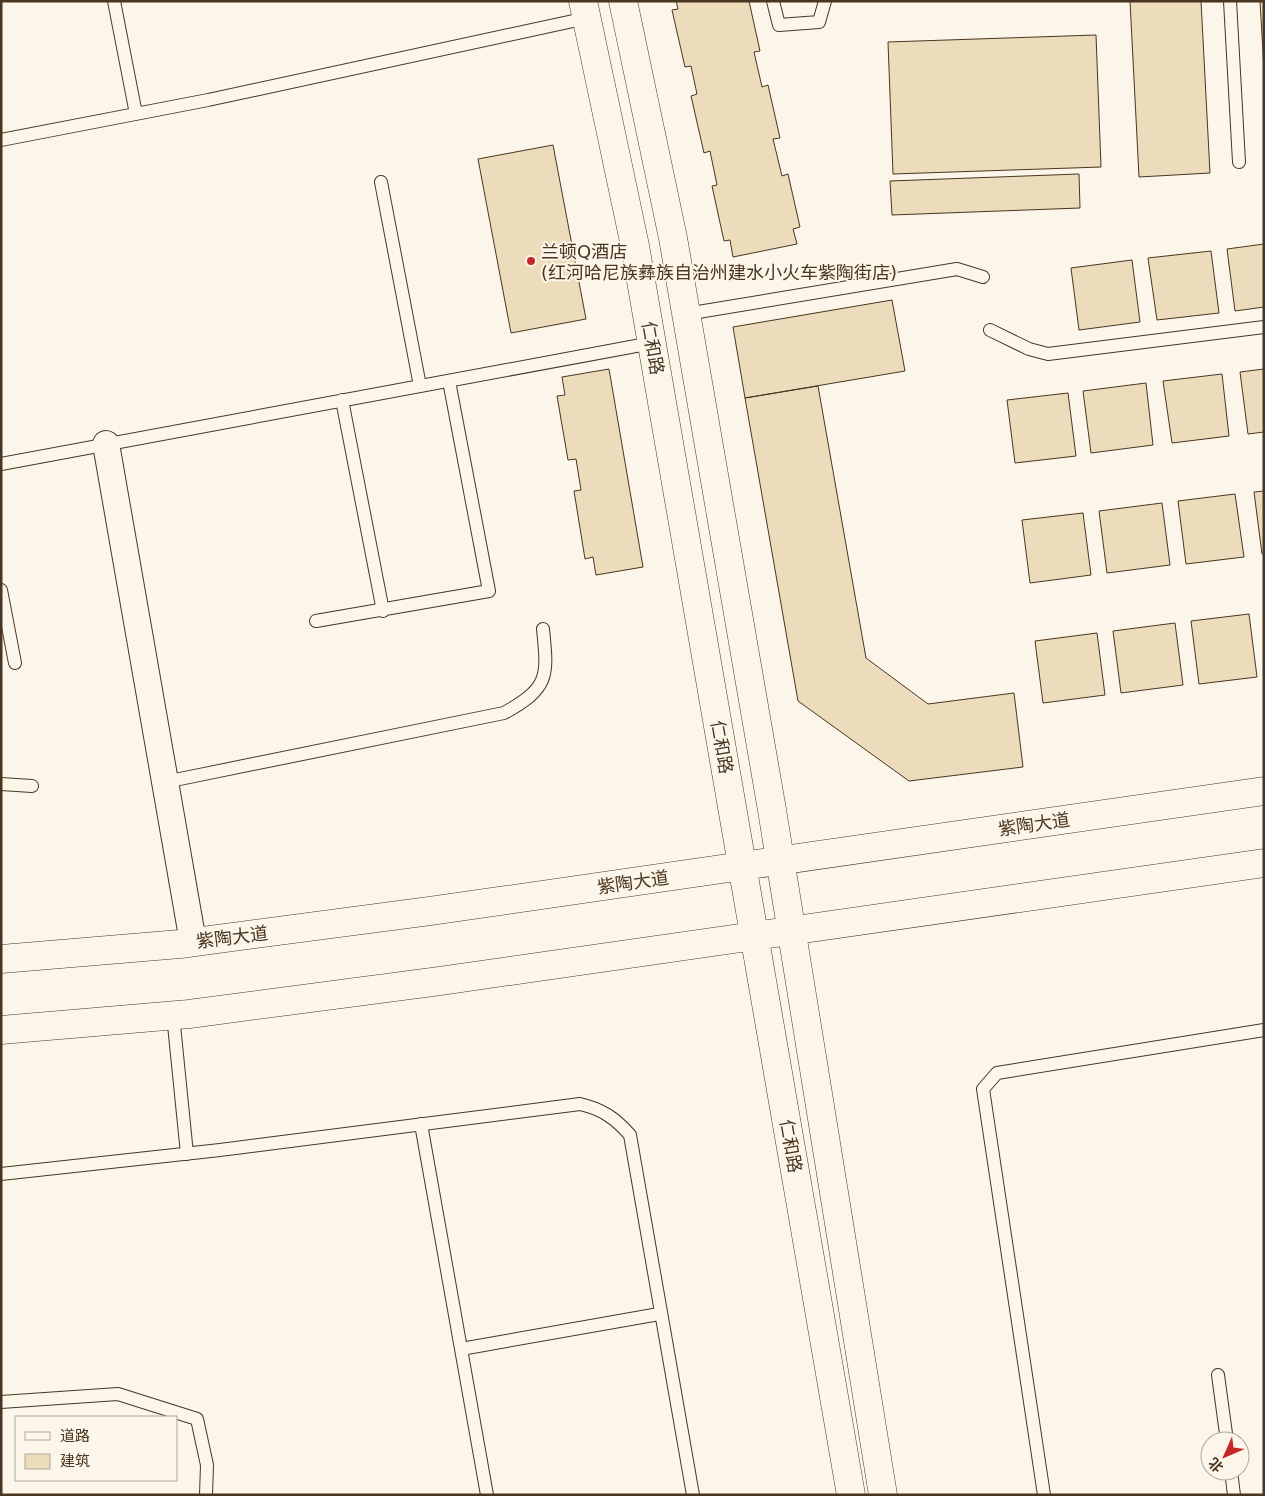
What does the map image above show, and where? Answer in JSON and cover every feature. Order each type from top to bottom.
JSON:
[{"type":"main road","name":"仁和路","points":[[622,1],[673,238],[792,931],[883,1495]]},
{"type":"main road","name":"仁和路","points":[[585,10],[635,246],[851,1495]]},
{"type":"main road","name":"紫陶大道","points":[[1,959],[193,942],[430,911],[1264,791]]},
{"type":"main road","points":[[1,1030],[173,1016],[440,981],[1264,863]]},
{"type":"street","points":[[106,444],[193,942]]},
{"type":"lane","points":[[114,1],[136,114]]},
{"type":"lane","points":[[773,1],[779,25],[819,22],[825,1]]},
{"type":"lane","points":[[1230,1],[1239,162]]},
{"type":"lane","points":[[1,140],[136,114],[585,10]]},
{"type":"lane","points":[[381,182],[420,386]]},
{"type":"lane","points":[[686,314],[957,269],[983,277]]},
{"type":"lane","points":[[990,330],[1029,349],[1048,354],[1264,328]]},
{"type":"lane","points":[[1,464],[652,343]]},
{"type":"lane","points":[[316,621],[489,591],[449,381]]},
{"type":"lane","points":[[342,400],[382,611]]},
{"type":"lane","points":[[1,590],[15,663]]},
{"type":"lane","points":[[165,782],[504,713],[526,701],[540,686],[545,676],[547,666],[543,629]]},
{"type":"lane","points":[[1,784],[32,786]]},
{"type":"lane","points":[[173,1016],[187,1154]]},
{"type":"lane","points":[[1040,1494],[983,1089],[997,1073],[1264,1030]]},
{"type":"lane","points":[[1,1174],[187,1154],[580,1104],[594,1107],[608,1114],[630,1135],[659,1314],[693,1495]]},
{"type":"lane","points":[[421,1124],[487,1495]]},
{"type":"lane","points":[[461,1349],[659,1314]]},
{"type":"lane","points":[[1218,1375],[1226,1431]]},
{"type":"lane","points":[[1,1402],[118,1394],[197,1418],[207,1465],[206,1495]]},
{"type":"lane","points":[[1232,1481],[1234,1495]]},
{"type":"building","points":[[676,1],[749,1],[760,51],[754,52],[762,87],[768,85],[780,138],[773,139],[782,176],[788,174],[800,227],[793,229],[797,244],[733,257],[730,240],[724,241],[712,186],[717,185],[710,151],[704,153],[691,96],[697,94],[691,66],[685,67],[672,10],[678,9]]},
{"type":"building","points":[[1130,1],[1201,1],[1210,173],[1139,177]]},
{"type":"building","points":[[1260,1],[1264,1],[1264,70]]},
{"type":"building","points":[[1096,35],[1101,167],[893,174],[888,42]]},
{"type":"building","points":[[553,145],[586,319],[511,333],[478,159]]},
{"type":"building","points":[[1079,174],[1080,208],[892,215],[890,181]]},
{"type":"building","points":[[1264,244],[1264,307],[1235,311],[1227,249]]},
{"type":"building","points":[[1211,251],[1219,313],[1157,320],[1148,258]]},
{"type":"building","points":[[1132,260],[1140,322],[1079,330],[1071,268]]},
{"type":"building","points":[[892,300],[905,371],[745,398],[733,327]]},
{"type":"building","points":[[609,369],[643,567],[596,575],[593,557],[585,559],[574,491],[581,490],[576,459],[568,460],[557,396],[565,395],[562,377]]},
{"type":"building","points":[[1264,369],[1264,432],[1248,434],[1240,372]]},
{"type":"building","points":[[1222,374],[1229,436],[1172,443],[1163,381]]},
{"type":"building","points":[[1146,383],[1153,445],[1091,453],[1083,391]]},
{"type":"building","points":[[818,386],[866,658],[928,704],[1014,693],[1023,767],[909,781],[798,701],[745,398]]},
{"type":"building","points":[[1068,393],[1076,456],[1015,463],[1007,400]]},
{"type":"building","points":[[1264,491],[1264,554],[1262,554],[1254,492]]},
{"type":"building","points":[[1235,494],[1244,557],[1186,564],[1178,501]]},
{"type":"building","points":[[1162,503],[1170,565],[1107,573],[1099,511]]},
{"type":"building","points":[[1083,513],[1091,575],[1030,583],[1022,520]]},
{"type":"building","points":[[1249,614],[1257,677],[1199,684],[1191,621]]},
{"type":"building","points":[[1175,623],[1183,685],[1121,693],[1113,631]]},
{"type":"building","points":[[1097,633],[1105,695],[1043,703],[1035,641]]},
{"type":"place","name":"兰顿Q酒店 (红河哈尼族彝族自治州建水小火车紫陶街店)","points":[[531,261]]}]
